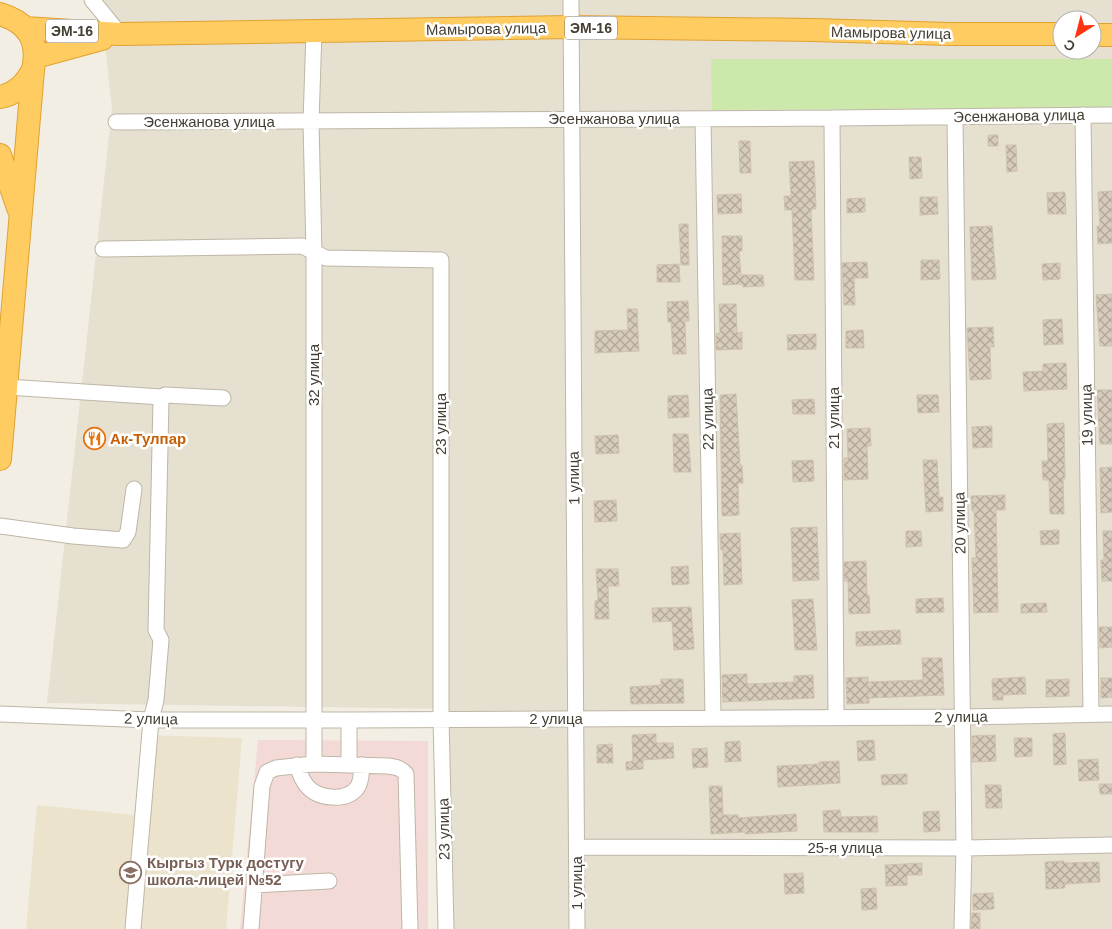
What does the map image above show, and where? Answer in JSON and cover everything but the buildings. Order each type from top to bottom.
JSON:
[{"type":"highway","name":"ЭМ-16","points":[[0,14],[14,19],[25,28],[35,46],[34,63],[120,34]]},
{"type":"highway","name":"ЭМ-16","points":[[25,28],[120,34]]},
{"type":"highway","name":"Мамырова улица","points":[[120,34],[570,28],[1052,34]]},
{"type":"highway","points":[[0,97],[16,91],[26,82],[34,63]]},
{"type":"highway","points":[[0,460],[34,63]]},
{"type":"highway","points":[[0,155],[21,218]]},
{"type":"street","points":[[92,0],[120,34]]},
{"type":"street","name":"1 улица","points":[[571,0],[578,929]]},
{"type":"street","name":"32 улица","points":[[314,31],[311,122],[314,253],[314,764]]},
{"type":"street","name":"19 улица","points":[[1083,115],[1091,714]]},
{"type":"street","name":"Эсенжанова улица","points":[[116,122],[1112,115]]},
{"type":"street","name":"20 улица","points":[[955,116],[964,848],[962,929]]},
{"type":"street","name":"21 улица","points":[[832,118],[836,717]]},
{"type":"street","name":"22 улица","points":[[703,119],[713,718]]},
{"type":"street","name":"23 улица","points":[[103,249],[302,246],[326,258],[441,260],[441,718],[446,929]]},
{"type":"street","points":[[4,399],[162,397],[165,395],[223,398]]},
{"type":"street","points":[[132,929],[151,720],[156,700],[161,640],[156,630],[162,397]]},
{"type":"street","points":[[0,526],[73,536],[123,540],[128,532],[134,489]]},
{"type":"street","name":"2 улица","points":[[0,714],[151,720],[349,720],[441,718],[962,717],[1112,714]]},
{"type":"street","points":[[297,765],[304,782],[311,790],[318,794],[332,797],[347,795],[355,790],[360,782],[355,765],[349,720]]},
{"type":"street","points":[[250,929],[260,802],[265,776],[270,769],[314,764],[398,767],[406,774],[410,929]]},
{"type":"street","name":"25-я улица","points":[[577,847],[964,848],[1112,846]]},
{"type":"street","points":[[254,885],[329,881]]},
{"type":"shaded area","points":[[100,0],[1112,0],[1112,929],[453,929],[448,709],[47,703],[112,108]]},
{"type":"shaded area","name":"Кыргыз Турк достугу школа-лицей №52","points":[[144,735],[242,738],[226,929],[26,929],[37,805],[134,815]]},
{"type":"shaded area","points":[[258,740],[428,741],[428,929],[240,929]]},
{"type":"green space","points":[[711,59],[1112,59],[1112,107],[712,110]]},
{"type":"place","name":"Ак-Тулпар","points":[[94,439]]},
{"type":"place","name":"Кыргыз Турк достугу школа-лицей №52","points":[[131,872]]}]
